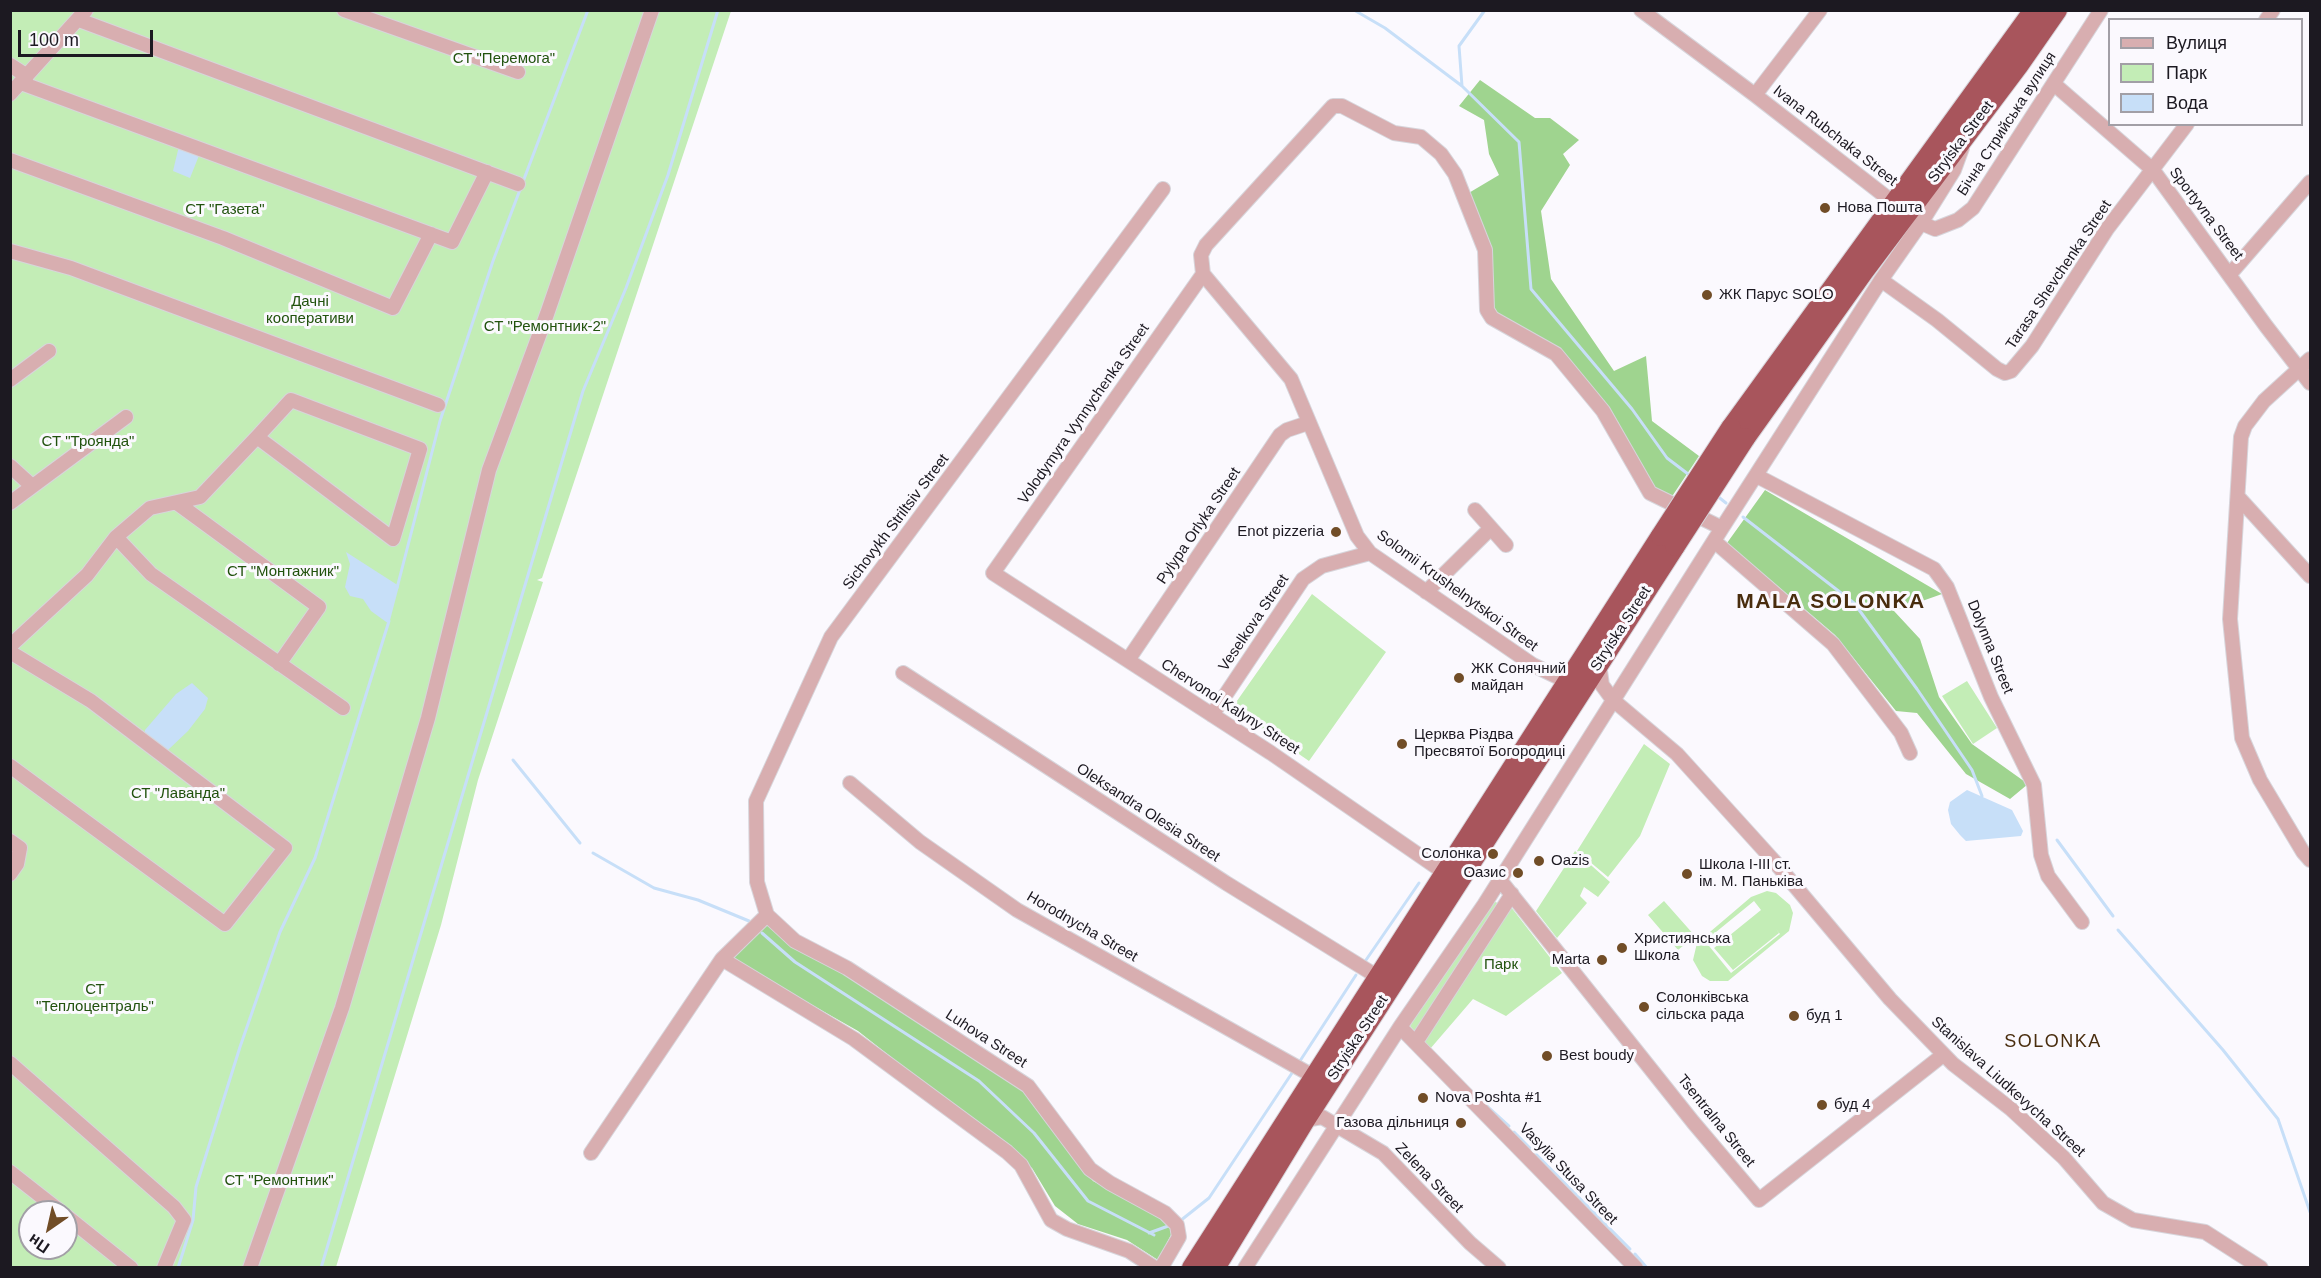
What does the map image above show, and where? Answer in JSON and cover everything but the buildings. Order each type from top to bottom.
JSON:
[{"type":"highway","name":"Stryiska Street","points":[[1192,1268],[1307,1076],[1574,688],[1738,433],[1894,203],[2034,10]]},
{"type":"highway","name":"Stryiska Street","points":[[1738,433],[1864,271],[2057,10]]},
{"type":"highway","name":"Stryiska Street","points":[[1215,1268],[1305,1120],[1307,1076],[1378,977],[1445,873],[1574,688],[1599,664],[1668,541]]},
{"type":"street","points":[[344,10],[518,72]]},
{"type":"street","points":[[250,1268],[342,1008],[428,718],[489,470],[547,314],[652,10]]},
{"type":"street","name":"Ivana Rubchaka Street","points":[[1641,10],[1894,203]]},
{"type":"street","name":"Ivana Rubchaka Street","points":[[1755,95],[1820,10]]},
{"type":"street","name":"Бічна Стрийська вулиця","points":[[1922,223],[1935,229],[1958,220],[1973,208],[2101,10]]},
{"type":"street","points":[[10,94],[83,15],[518,184]]},
{"type":"street","points":[[10,65],[24,80],[452,242],[487,172]]},
{"type":"street","name":"Sportyvna Street","points":[[2054,84],[2153,170],[2266,326],[2305,364],[2310,382]]},
{"type":"street","points":[[1203,274],[1200,266],[1201,255],[1206,245],[1333,106],[1342,106],[1394,133],[1421,137],[1441,154],[1455,174],[1485,250],[1486,310],[1492,318],[1556,354],[1602,411],[1650,493],[1722,528]]},
{"type":"street","name":"Tarasa Shevchenka Street","points":[[1881,280],[1937,320],[1997,369],[2005,374],[2011,371],[2032,346],[2107,229],[2186,126]]},
{"type":"street","points":[[1245,1268],[1332,1123],[1500,880],[1881,280],[1922,223],[1954,170],[1965,136]]},
{"type":"street","points":[[10,160],[234,242],[393,308],[431,234]]},
{"type":"street","points":[[2230,274],[2310,182]]},
{"type":"street","name":"Sichovykh Striltsiv Street","points":[[767,915],[757,882],[756,801],[831,637],[1163,189]]},
{"type":"street","points":[[10,251],[71,268],[438,405]]},
{"type":"street","name":"Solomii Krushelnytskoi Street","points":[[1203,274],[1291,379],[1357,536],[1370,553],[1533,665],[1574,688]]},
{"type":"street","name":"Volodymyra Vynnychenka Street","points":[[993,573],[1203,274]]},
{"type":"street","points":[[10,380],[49,351]]},
{"type":"street","points":[[2305,364],[2264,401],[2245,426],[2241,437],[2239,498],[2229,619],[2242,738],[2260,780],[2310,860]]},
{"type":"street","points":[[10,646],[87,575],[116,537],[150,508],[200,497],[291,400],[420,449],[393,539],[257,437]]},
{"type":"street","points":[[10,503],[126,417]]},
{"type":"street","name":"Pylypa Orlyka Street","points":[[1128,660],[1280,435],[1287,430],[1308,423]]},
{"type":"street","points":[[10,466],[32,486]]},
{"type":"street","name":"Dolynna Street","points":[[1757,476],[1934,569],[1947,587],[1991,697],[2034,785],[2041,855],[2048,876],[2082,922]]},
{"type":"street","points":[[2239,498],[2310,576]]},
{"type":"street","points":[[177,503],[319,607],[279,664]]},
{"type":"street","points":[[1475,510],[1506,544]]},
{"type":"street","points":[[1426,592],[1491,528]]},
{"type":"street","points":[[116,537],[151,574],[343,708]]},
{"type":"street","points":[[1714,541],[1833,645],[1901,733],[1910,753]]},
{"type":"street","name":"Veselkova Street","points":[[1212,715],[1303,579],[1322,566],[1370,553]]},
{"type":"street","name":"Chervonoi Kalyny Street","points":[[993,573],[1212,715],[1445,873]]},
{"type":"street","points":[[10,652],[91,701],[285,848],[225,924],[10,766]]},
{"type":"street","name":"Stanislava Liudkevycha Street","points":[[1599,664],[1602,685],[1613,700],[1677,754],[1773,860],[1880,987],[1943,1055],[2011,1109],[2064,1158],[2103,1203],[2133,1220],[2205,1232],[2261,1268]]},
{"type":"street","name":"Oleksandra Olesia Street","points":[[903,673],[1226,883],[1378,977]]},
{"type":"street","points":[[1574,688],[1602,685]]},
{"type":"street","name":"Horodnycha Street","points":[[850,783],[920,842],[1017,910],[1307,1076]]},
{"type":"street","points":[[10,841],[20,848],[17,864],[10,874]]},
{"type":"street","name":"Tsentralna Street","points":[[1500,880],[1693,1122],[1759,1200],[1943,1055]]},
{"type":"street","points":[[1416,1042],[1512,894]]},
{"type":"street","points":[[591,1153],[722,959],[767,915]]},
{"type":"street","name":"Luhova Street","points":[[767,915],[795,941],[847,968],[1028,1086],[1090,1169],[1165,1214],[1177,1225],[1179,1237],[1161,1268]]},
{"type":"street","points":[[722,959],[854,1039],[1007,1152],[1021,1165],[1051,1220],[1067,1229],[1129,1251],[1155,1268]]},
{"type":"street","name":"Vasylia Stusa Street","points":[[1400,1027],[1636,1268]]},
{"type":"street","points":[[10,1063],[174,1207],[184,1220],[164,1268]]},
{"type":"street","points":[[1307,1076],[1321,1108],[1332,1123]]},
{"type":"street","points":[[1305,1120],[1318,1116],[1332,1123]]},
{"type":"street","name":"Zelena Street","points":[[1332,1123],[1383,1154],[1470,1243],[1499,1268]]},
{"type":"street","points":[[10,1172],[46,1200]]},
{"type":"street","points":[[78,1226],[131,1268]]},
{"type":"green space","name":"Дачні кооперативи","points":[[10,11],[731,11],[542,578],[537,580],[543,582],[478,780],[441,925],[336,1267],[11,1267]]},
{"type":"green space","points":[[1480,80],[1535,118],[1550,118],[1579,140],[1563,154],[1570,165],[1541,211],[1551,279],[1614,371],[1646,356],[1652,421],[1699,456],[1671,498],[1650,490],[1618,422],[1555,346],[1490,310],[1467,194],[1499,175],[1489,154],[1484,120],[1459,106]]},
{"type":"green space","points":[[1765,490],[1942,594],[1894,611],[1920,639],[1939,697],[1972,744],[2028,784],[2010,799],[1966,774],[1917,713],[1896,711],[1835,635],[1727,543]]},
{"type":"green space","points":[[1312,594],[1386,652],[1309,761],[1232,708]]},
{"type":"green space","points":[[1967,681],[1997,728],[1973,744],[1942,696]]},
{"type":"green space","points":[[1644,744],[1670,764],[1640,836],[1608,877],[1577,851]]},
{"type":"green space","points":[[1575,851],[1610,882],[1598,897],[1584,887],[1580,896],[1587,903],[1557,938],[1536,911]]},
{"type":"green space","points":[[1767,891],[1776,893],[1790,905],[1793,913],[1789,931],[1728,981],[1710,981],[1702,976],[1693,960],[1697,943],[1751,897]],"holes":[[[1754,901],[1761,910],[1714,948],[1733,970],[1779,933],[1776,929],[1780,934],[1731,973],[1705,941]]]},
{"type":"green space","points":[[1664,901],[1695,936],[1678,950],[1648,915]]},
{"type":"green space","name":"Парк","points":[[1495,902],[1511,907],[1562,973],[1506,1016],[1473,999],[1430,1049],[1410,1026],[1487,909]]},
{"type":"green space","points":[[767,924],[1027,1093],[1093,1181],[1166,1220],[1172,1233],[1158,1260],[1127,1240],[1078,1224],[1055,1206],[1032,1168],[858,1031],[729,958]]},
{"type":"water","points":[[179,146],[200,153],[190,178],[173,171]]},
{"type":"water","points":[[346,552],[399,586],[389,624],[371,611],[363,599],[350,596],[345,587],[350,564]]},
{"type":"water","points":[[192,683],[208,698],[205,709],[188,731],[168,750],[145,735],[145,730],[176,694]]},
{"type":"water","points":[[1967,790],[2012,810],[2023,831],[2021,836],[1966,841],[1951,824],[1948,810],[1950,802]]},
{"type":"waterway","points":[[397,588],[440,421],[493,261],[588,10]]},
{"type":"waterway","points":[[321,1268],[583,391],[626,288],[668,175],[718,10]]},
{"type":"waterway","points":[[1354,10],[1385,28],[1462,86],[1519,142],[1531,289],[1632,409],[1667,458],[1692,477]]},
{"type":"waterway","points":[[1462,86],[1459,46],[1485,10]]},
{"type":"waterway","points":[[1716,495],[1726,503]]},
{"type":"waterway","points":[[1743,517],[1854,603],[1917,689],[1972,770],[1982,796]]},
{"type":"waterway","points":[[178,1268],[193,1220],[196,1187],[240,1047],[280,932],[315,858],[389,621]]},
{"type":"waterway","points":[[513,760],[580,843]]},
{"type":"waterway","points":[[2057,840],[2113,916]]},
{"type":"waterway","points":[[593,853],[654,888],[698,900],[749,921]]},
{"type":"waterway","points":[[1366,960],[1419,883]]},
{"type":"waterway","points":[[2118,930],[2223,1050],[2278,1119],[2310,1212]]},
{"type":"waterway","points":[[762,933],[795,962],[979,1081],[1034,1133],[1088,1201],[1154,1235]]},
{"type":"waterway","points":[[1298,1064],[1356,975]]},
{"type":"waterway","points":[[1180,1221],[1209,1198],[1294,1070]]},
{"type":"waterway","points":[[1487,1106],[1509,1126]]},
{"type":"waterway","points":[[1514,1132],[1630,1249]]},
{"type":"waterway","points":[[1149,1233],[1171,1225]]},
{"type":"waterway","points":[[1635,1254],[1647,1268]]},
{"type":"place","name":"Нова Пошта","points":[[1825,208]]},
{"type":"place","name":"ЖК Парус SOLO","points":[[1707,295]]},
{"type":"place","name":"Enot pizzeria","points":[[1336,532]]},
{"type":"place","name":"ЖК Сонячний майдан","points":[[1459,678]]},
{"type":"place","name":"Церква Різдва Пресвятої Богородиці","points":[[1402,744]]},
{"type":"place","name":"Солонка","points":[[1493,854]]},
{"type":"place","name":"Oazis","points":[[1539,861]]},
{"type":"place","name":"Оазис","points":[[1518,873]]},
{"type":"place","name":"Школа І-ІІІ ст. ім. М. Паньківа","points":[[1687,874]]},
{"type":"place","name":"Християнська Школа","points":[[1622,948]]},
{"type":"place","name":"Marta","points":[[1602,960]]},
{"type":"place","name":"Солонківська сільска рада","points":[[1644,1007]]},
{"type":"place","name":"буд 1","points":[[1794,1016]]},
{"type":"place","name":"Best boudy","points":[[1547,1056]]},
{"type":"place","name":"Nova Poshta #1","points":[[1423,1098]]},
{"type":"place","name":"буд 4","points":[[1822,1105]]},
{"type":"place","name":"Газова дільниця","points":[[1461,1123]]},
{"type":"district","name":"MALA SOLONKA","points":[[1831,602]]},
{"type":"district","name":"SOLONKA","points":[[2053,1042]]},
{"type":"park label","name":"СТ \"Перемога\"","points":[[504,59]]},
{"type":"park label","name":"СТ \"Газета\"","points":[[225,210]]},
{"type":"park label","name":"СТ \"Ремонтник-2\"","points":[[545,327]]},
{"type":"park label","name":"СТ \"Троянда\"","points":[[88,442]]},
{"type":"park label","name":"СТ \"Монтажник\"","points":[[283,572]]},
{"type":"park label","name":"СТ \"Лаванда\"","points":[[178,794]]},
{"type":"park label","name":"СТ \"Теплоцентраль\"","points":[[95,998]]},
{"type":"park label","name":"СТ \"Ремонтник\"","points":[[279,1181]]}]
